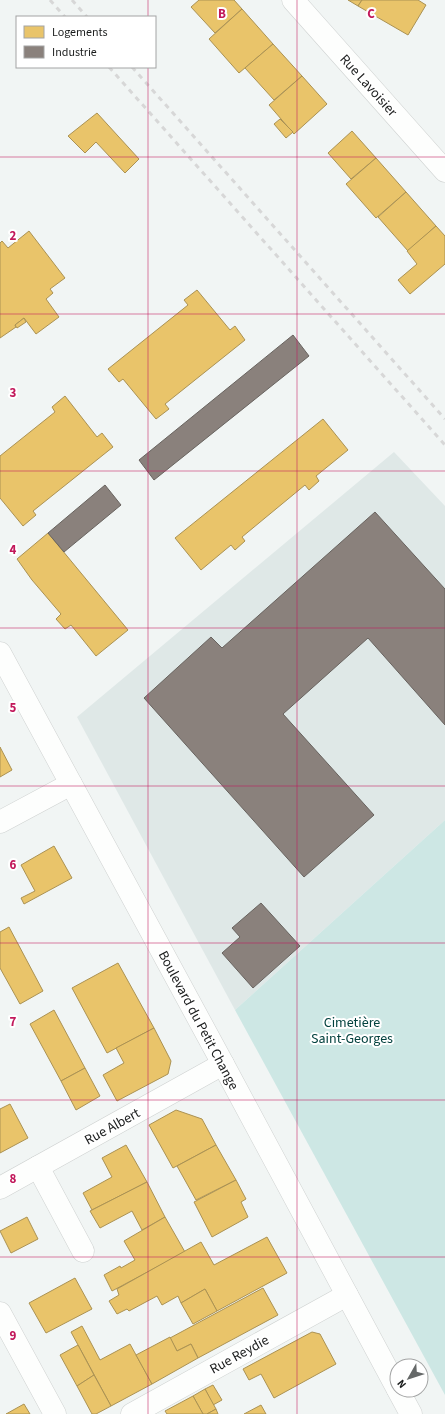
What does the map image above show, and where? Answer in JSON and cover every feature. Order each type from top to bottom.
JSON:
[{"type":"street","name":"Rue Lavoisier","points":[[293,0],[445,171]]},
{"type":"street","name":"Boulevard du Petit Change","points":[[0,653],[389,1372]]},
{"type":"street","points":[[0,822],[71,784]]},
{"type":"street","name":"Rue Albert","points":[[0,1188],[223,1064]]},
{"type":"street","points":[[38,1167],[83,1251]]},
{"type":"street","name":"Rue Reydie","points":[[132,1414],[347,1295]]},
{"type":"street","points":[[0,1313],[7,1342],[55,1414]]},
{"type":"street","name":"Boulevard du Petit Change","points":[[403,1398],[411,1414]]},
{"type":"shaded area","points":[[394,452],[445,506],[445,820],[235,1010],[77,717]]},
{"type":"green space","name":"Cimetière Saint-Georges","points":[[445,820],[445,1395],[429,1366],[429,1358],[425,1358],[235,1010]]},
{"type":"building: Logements","points":[[199,0],[234,0],[242,9],[215,33],[191,7]]},
{"type":"building: Logements","points":[[348,0],[362,0],[358,6]]},
{"type":"building: Logements","points":[[362,0],[418,0],[426,5],[408,35],[358,6]]},
{"type":"building: Logements","points":[[242,9],[273,44],[239,73],[209,39]]},
{"type":"building: Logements","points":[[273,44],[302,76],[274,100],[245,68]]},
{"type":"building: Logements","points":[[302,76],[327,104],[294,134],[269,105]]},
{"type":"building: Logements","points":[[97,113],[139,159],[125,173],[96,142],[85,153],[68,136]]},
{"type":"building: Logements","points":[[280,119],[293,132],[286,138],[274,124]]},
{"type":"building: Logements","points":[[352,131],[376,158],[351,179],[328,153]]},
{"type":"building: Logements","points":[[376,158],[406,192],[376,218],[346,184]]},
{"type":"building: Logements","points":[[406,192],[436,226],[408,251],[378,217]]},
{"type":"building: Logements","points":[[436,226],[445,236],[445,264],[410,294],[398,280],[417,264],[407,251]]},
{"type":"building: Logements","points":[[29,231],[65,278],[50,289],[53,293],[46,299],[59,317],[36,334],[24,318],[15,325],[16,327],[0,338],[0,243],[2,241],[8,248]]},
{"type":"building: Logements","points":[[197,290],[230,330],[235,326],[245,340],[165,404],[169,409],[156,419],[123,379],[119,382],[108,369],[188,305],[184,300]]},
{"type":"building: Logements","points":[[24,318],[26,322],[17,328],[15,325]]},
{"type":"building: Logements","points":[[65,396],[97,437],[102,433],[113,447],[33,511],[36,515],[23,526],[0,498],[0,456],[55,412],[52,407]]},
{"type":"building: Logements","points":[[323,419],[348,450],[316,476],[319,481],[309,490],[305,485],[242,537],[245,541],[235,550],[231,545],[201,570],[175,538]]},
{"type":"building: Logements","points":[[48,533],[128,630],[96,656],[71,625],[65,629],[56,619],[61,614],[32,580],[17,559]]},
{"type":"building: Logements","points":[[0,747],[12,770],[0,777]]},
{"type":"building: Logements","points":[[54,846],[72,878],[24,904],[21,898],[35,891],[21,865]]},
{"type":"building: Logements","points":[[9,927],[43,991],[20,1004],[0,968],[0,932]]},
{"type":"building: Logements","points":[[118,963],[154,1028],[107,1053],[72,988]]},
{"type":"building: Logements","points":[[54,1010],[85,1068],[61,1081],[30,1024]]},
{"type":"building: Logements","points":[[154,1028],[171,1061],[168,1074],[117,1101],[103,1075],[124,1063],[116,1048]]},
{"type":"building: Logements","points":[[85,1068],[100,1096],[76,1110],[61,1081]]},
{"type":"building: Logements","points":[[10,1104],[28,1138],[0,1153],[0,1109]]},
{"type":"building: Logements","points":[[176,1110],[202,1119],[216,1145],[173,1168],[149,1125]]},
{"type":"building: Logements","points":[[126,1145],[147,1182],[92,1210],[83,1193],[112,1177],[102,1158]]},
{"type":"building: Logements","points":[[216,1145],[236,1180],[196,1200],[177,1166]]},
{"type":"building: Logements","points":[[236,1180],[246,1199],[241,1202],[248,1217],[212,1237],[194,1202]]},
{"type":"building: Logements","points":[[147,1182],[165,1217],[142,1230],[132,1211],[100,1228],[90,1211]]},
{"type":"building: Logements","points":[[27,1217],[38,1239],[11,1253],[0,1231]]},
{"type":"building: Logements","points":[[165,1217],[185,1252],[112,1291],[104,1275],[135,1260],[124,1241]]},
{"type":"building: Logements","points":[[267,1237],[287,1273],[217,1311],[205,1289],[181,1303],[178,1296],[162,1305],[157,1296],[129,1311],[127,1309],[117,1314],[109,1301],[119,1295],[117,1289],[201,1242],[214,1265]]},
{"type":"building: Logements","points":[[75,1278],[92,1309],[46,1333],[29,1303]]},
{"type":"building: Logements","points":[[263,1288],[278,1315],[198,1358],[191,1344],[177,1351],[170,1338]]},
{"type":"building: Logements","points":[[205,1289],[217,1311],[193,1324],[181,1303]]},
{"type":"building: Logements","points":[[82,1326],[100,1360],[130,1344],[152,1384],[111,1406],[71,1332]]},
{"type":"building: Logements","points":[[312,1332],[320,1334],[336,1364],[274,1398],[261,1374],[249,1380],[243,1369]]},
{"type":"building: Logements","points":[[170,1337],[177,1351],[191,1344],[198,1358],[152,1384],[136,1355]]},
{"type":"building: Logements","points":[[78,1345],[94,1375],[77,1386],[60,1355]]},
{"type":"building: Logements","points":[[94,1375],[111,1406],[96,1414],[92,1414],[77,1386]]},
{"type":"building: Logements","points":[[213,1385],[222,1400],[213,1405],[205,1389]]},
{"type":"building: Logements","points":[[205,1389],[216,1409],[207,1414],[203,1414],[193,1396]]},
{"type":"building: Logements","points":[[193,1396],[203,1414],[167,1414],[165,1411]]},
{"type":"building: Logements","points":[[24,1404],[30,1414],[6,1414]]},
{"type":"building: Logements","points":[[261,1405],[266,1414],[244,1414]]},
{"type":"building: Logements","points":[[216,1409],[218,1414],[207,1414]]},
{"type":"building: Industrie","points":[[293,335],[309,356],[154,480],[139,460]]},
{"type":"building: Industrie","points":[[105,485],[121,505],[64,552],[48,533]]},
{"type":"building: Industrie","points":[[375,512],[445,589],[445,725],[368,638],[283,714],[374,815],[304,877],[144,698],[211,637],[222,648]]},
{"type":"building: Industrie","points":[[261,903],[300,946],[253,988],[222,953],[240,937],[232,928]]},
{"type":"railway","points":[[50,0],[64,16]]},
{"type":"railway","points":[[72,0],[86,16]]},
{"type":"railway","points":[[110,68],[445,445]]},
{"type":"railway","points":[[133,68],[445,419]]}]
